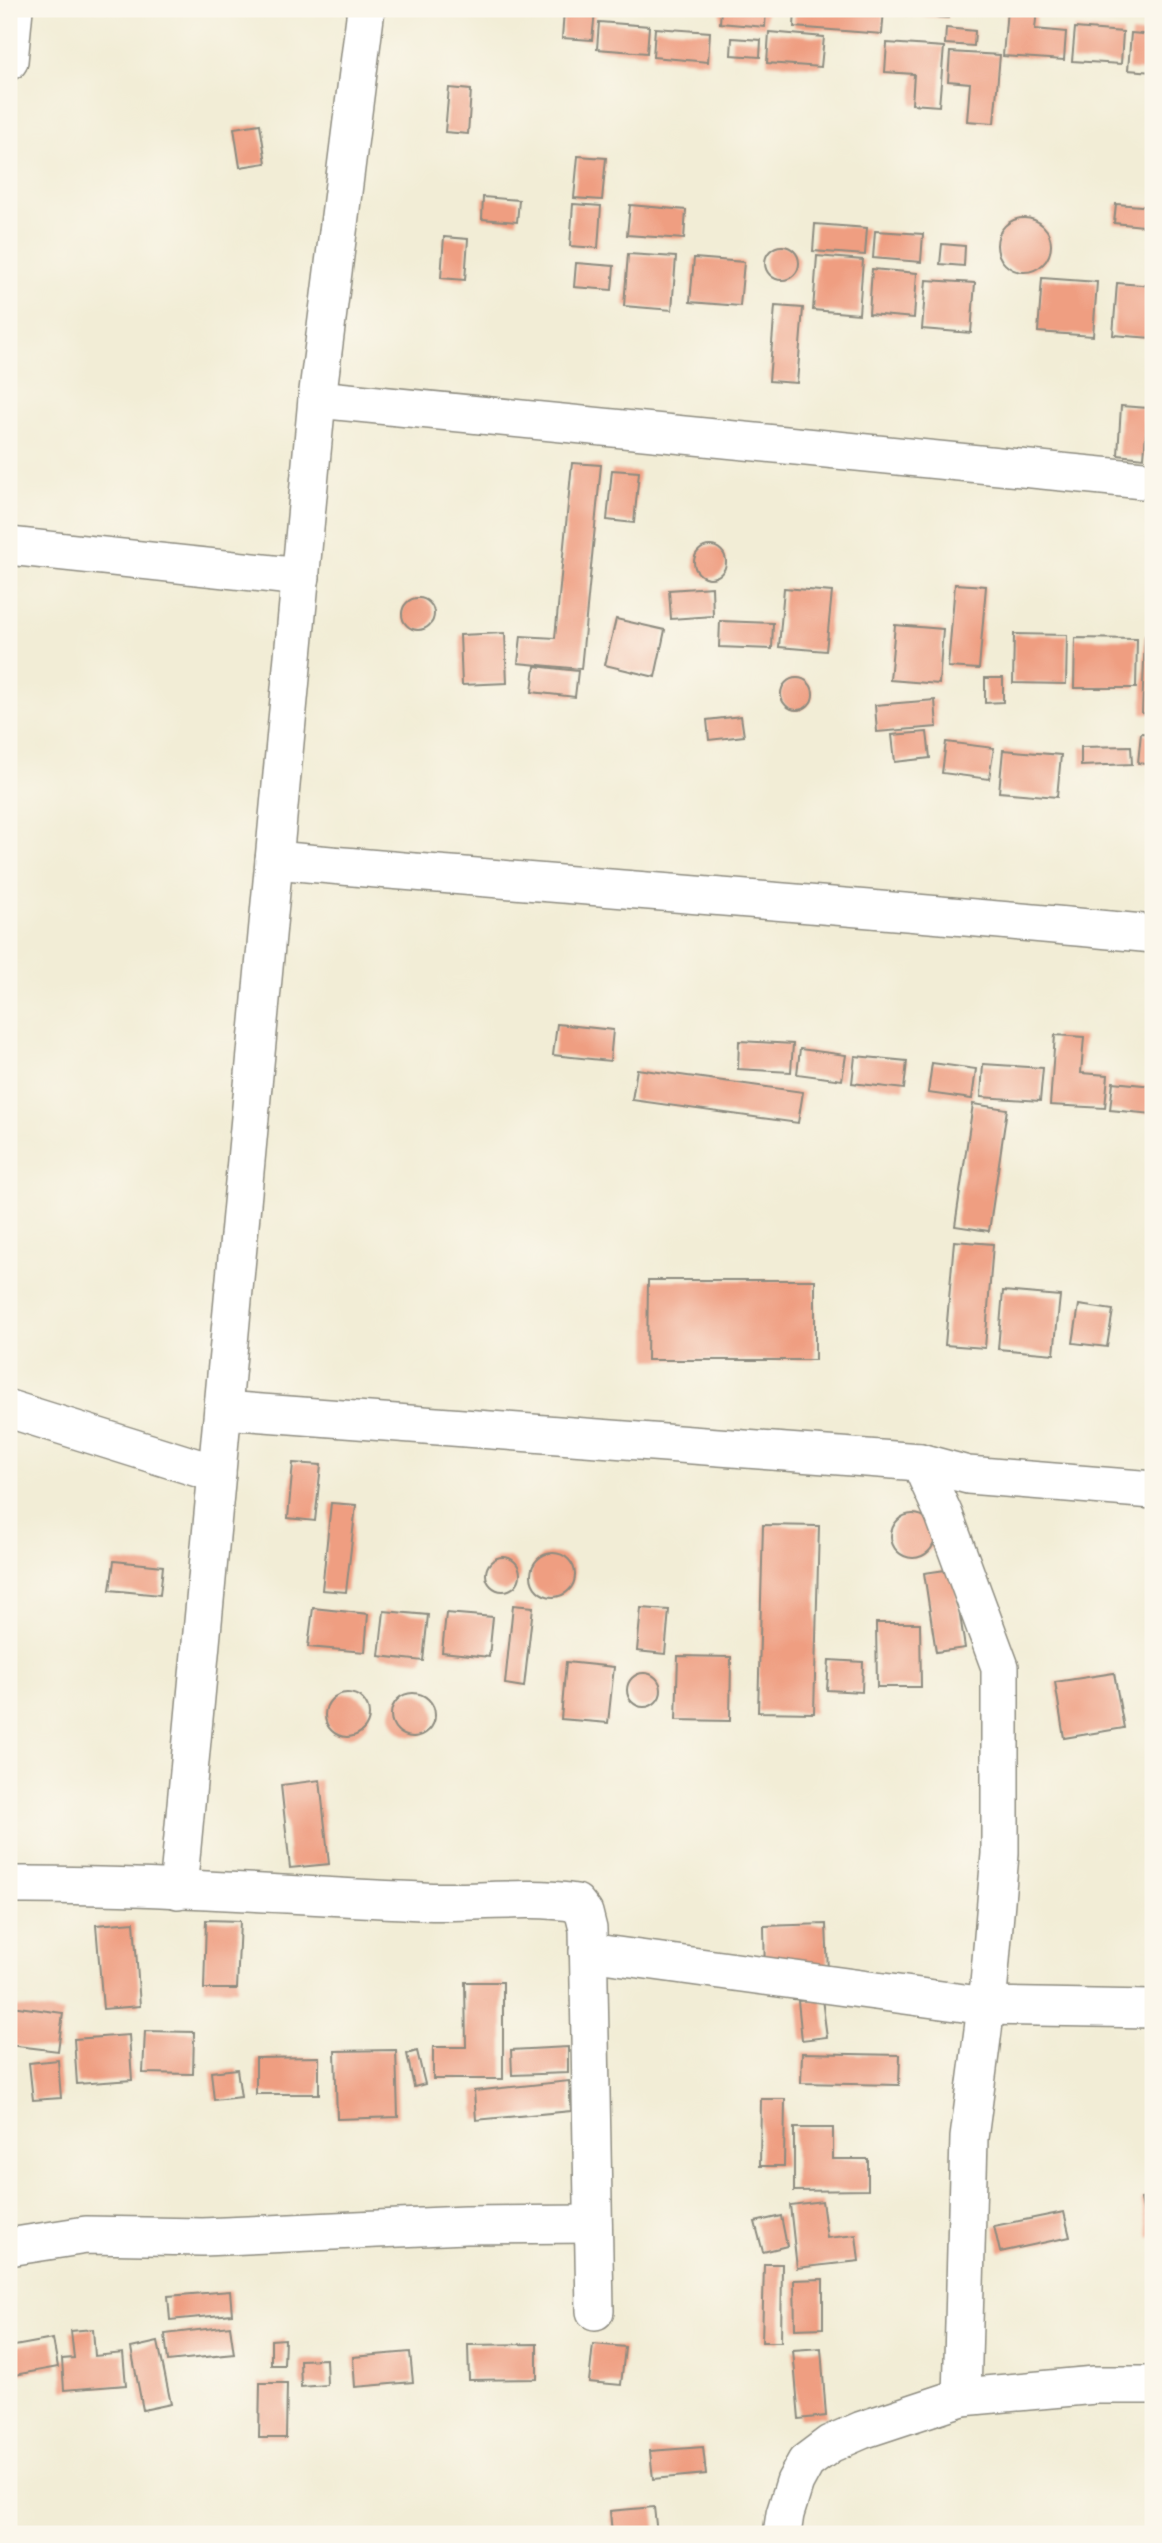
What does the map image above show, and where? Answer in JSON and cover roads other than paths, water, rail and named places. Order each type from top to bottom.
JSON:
[{"type":"street","points":[[9,61],[14,9]]},
{"type":"street","points":[[178,1889],[317,399],[366,9]]},
{"type":"street","points":[[317,399],[1153,481]]},
{"type":"street","points":[[9,546],[301,577]]},
{"type":"street","points":[[274,860],[1153,933]]},
{"type":"street","points":[[9,1409],[217,1474]]},
{"type":"street","points":[[223,1410],[920,1462],[968,1475],[1153,1490]]},
{"type":"street","points":[[920,1462],[944,1515],[1000,1667],[1000,1854],[986,2006],[969,2138],[962,2398]]},
{"type":"street","points":[[9,1885],[88,1885],[451,1903],[556,1899],[576,1902],[584,1913],[588,1929],[595,2311]]},
{"type":"street","points":[[588,1952],[986,2006],[1153,2009]]},
{"type":"street","points":[[9,2247],[86,2235],[203,2237],[465,2225],[593,2224]]},
{"type":"street","points":[[782,2534],[795,2482],[806,2462],[830,2444],[862,2430],[962,2398],[1095,2385],[1153,2385]]}]
